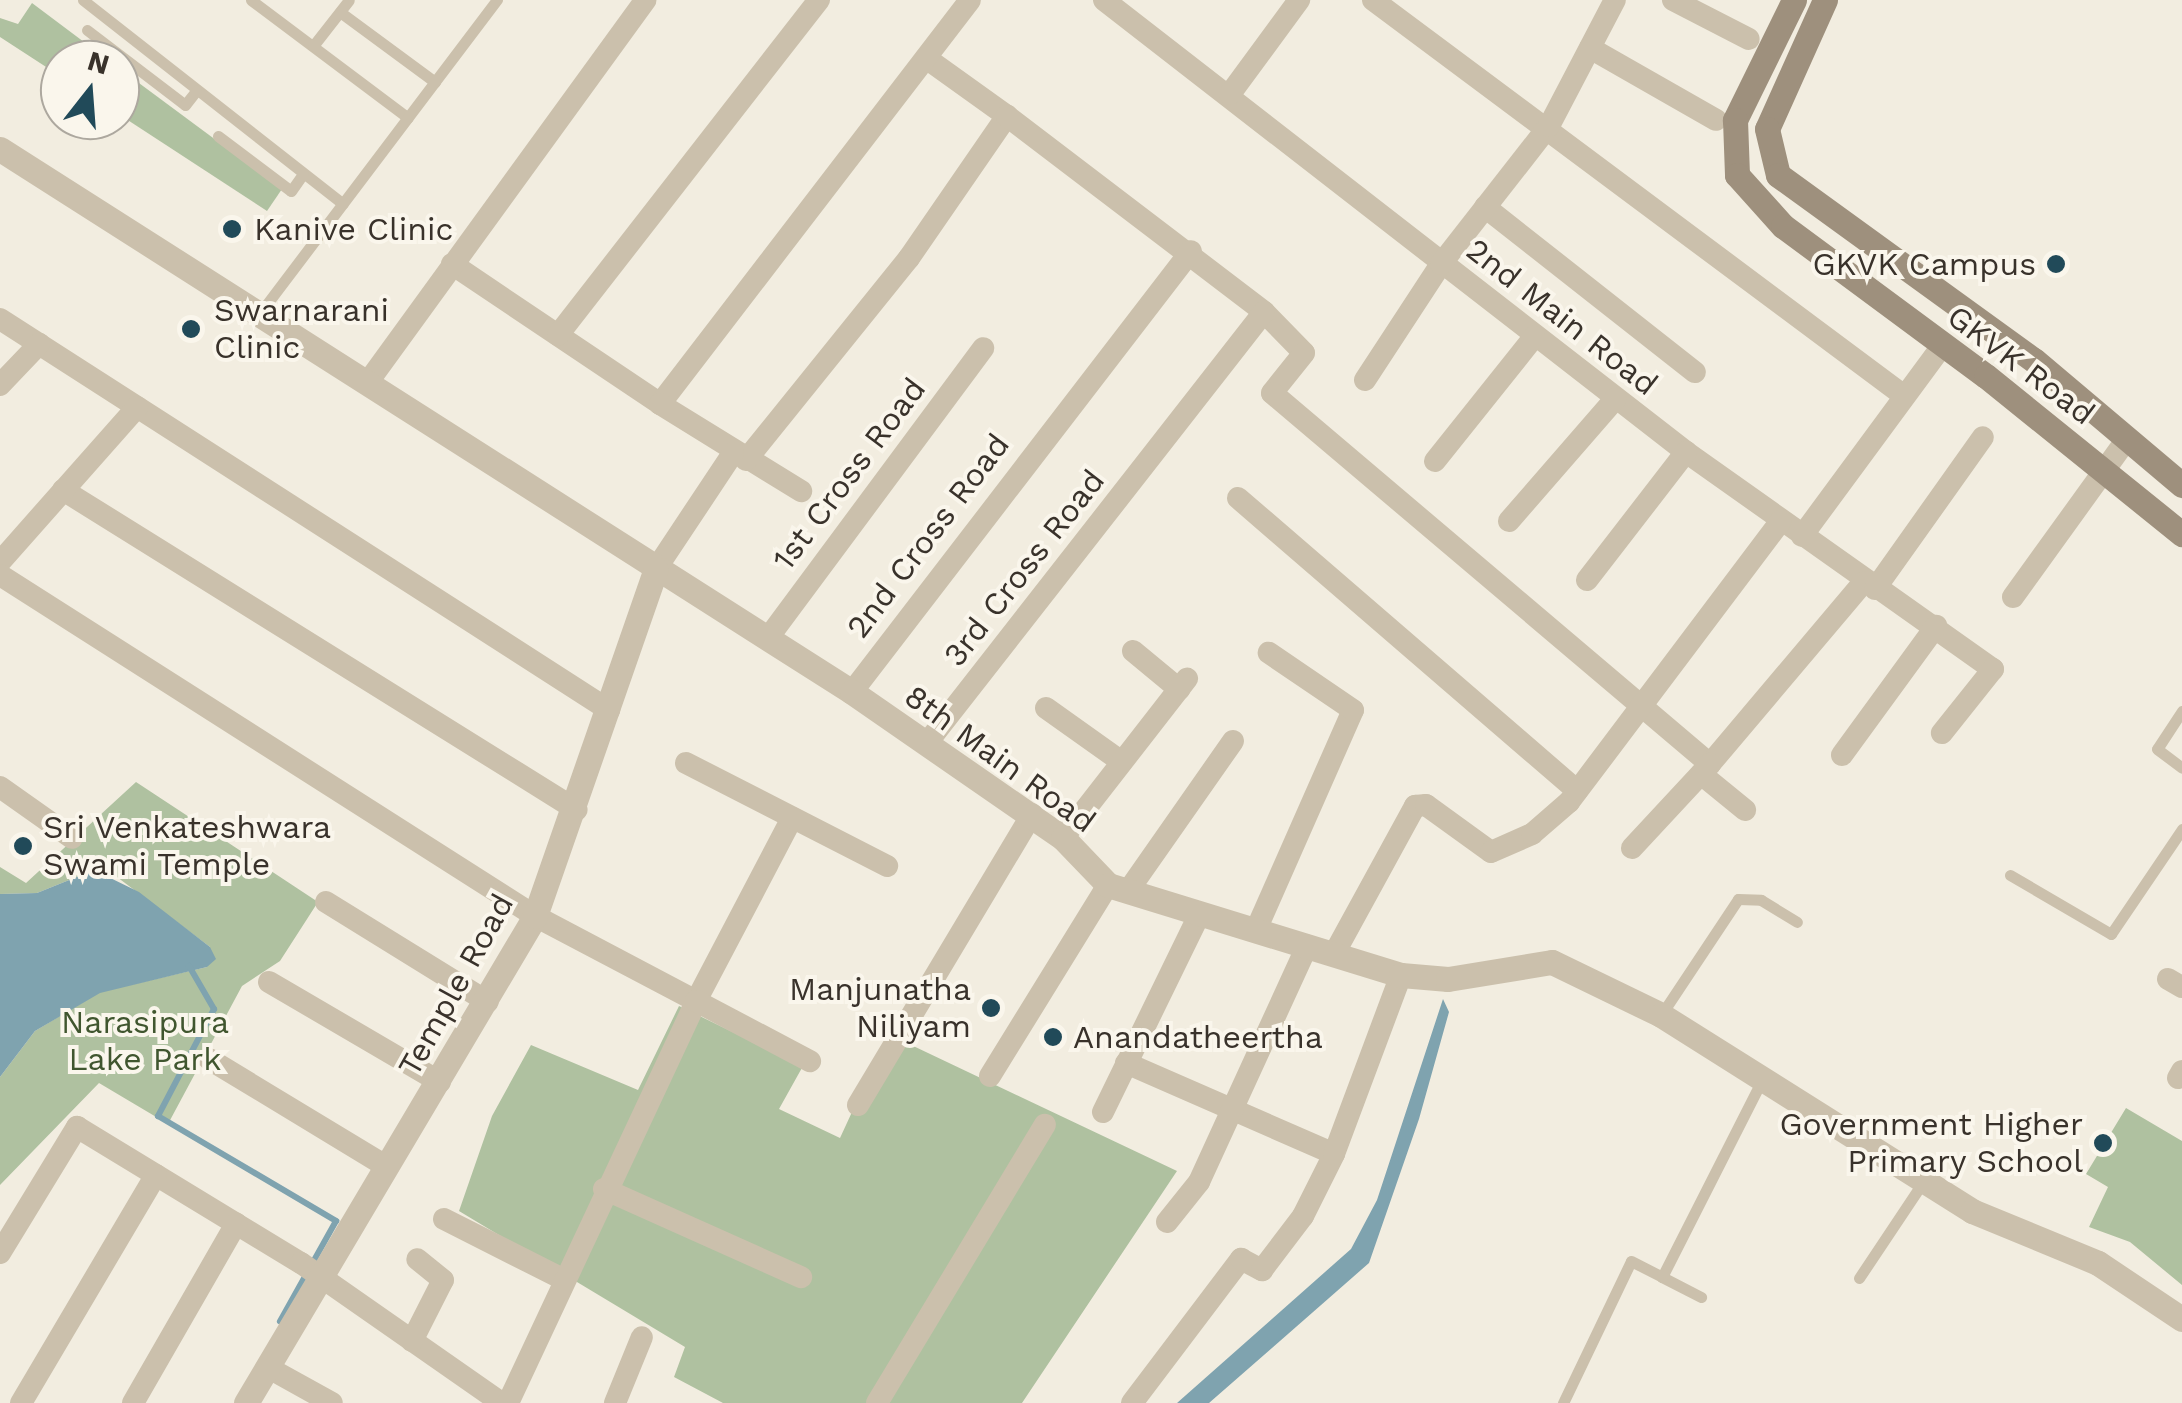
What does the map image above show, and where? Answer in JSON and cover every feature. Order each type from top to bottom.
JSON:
[{"type":"main road","name":"GKVK Road","points":[[1794,0],[1736,120],[1737,175],[1783,226],[1942,346],[2101,478],[2181,532]]},
{"type":"main road","name":"GKVK Road","points":[[1825,0],[1767,129],[1778,175],[2034,360],[2182,485]]},
{"type":"street","points":[[368,382],[646,0]]},
{"type":"street","points":[[558,336],[819,0]]},
{"type":"street","points":[[660,404],[970,0]]},
{"type":"street","name":"2nd Main Road","points":[[1104,0],[1230,94],[1441,264],[1686,452],[1993,668],[1942,732]]},
{"type":"street","points":[[1230,94],[1299,0]]},
{"type":"street","points":[[1373,0],[1549,126],[1903,395]]},
{"type":"street","points":[[1365,380],[1441,264],[1549,126],[1615,0]]},
{"type":"street","points":[[1673,0],[1749,39]]},
{"type":"street","points":[[1590,48],[1716,120]]},
{"type":"street","points":[[926,58],[1191,251],[1264,312],[1304,353],[1272,393],[1641,708],[1744,810]]},
{"type":"street","points":[[656,569],[740,456],[909,258],[1007,116]]},
{"type":"street","name":"8th Main Road","points":[[0,149],[852,692],[1032,814],[1118,888],[1401,975],[1448,979],[1552,962],[1661,1015],[1764,1076],[1972,1211],[2098,1263],[2182,1319]]},
{"type":"street","points":[[1485,207],[1695,372]]},
{"type":"street","name":"2nd Cross Road","points":[[852,692],[1057,420],[1191,251]]},
{"type":"street","points":[[452,264],[660,404],[801,491]]},
{"type":"street","name":"3rd Cross Road","points":[[927,743],[1264,312]]},
{"type":"street","points":[[0,319],[609,710]]},
{"type":"street","points":[[1434,461],[1534,337]]},
{"type":"street","points":[[0,385],[38,344]]},
{"type":"street","points":[[1802,536],[1942,346]]},
{"type":"street","name":"1st Cross Road","points":[[768,638],[983,348]]},
{"type":"street","points":[[1509,520],[1616,399]]},
{"type":"street","points":[[0,562],[137,407]]},
{"type":"street","points":[[1632,848],[1870,585],[1982,438]]},
{"type":"street","points":[[2012,597],[2127,439]]},
{"type":"street","points":[[1587,580],[1686,452]]},
{"type":"street","points":[[63,490],[577,810]]},
{"type":"street","points":[[1238,498],[1577,791]]},
{"type":"street","points":[[1334,954],[1415,806],[1426,806],[1491,852],[1532,834],[1577,791],[1781,521]]},
{"type":"street","name":"Temple Road","points":[[246,1403],[312,1272],[440,1082],[535,916],[577,810],[656,569]]},
{"type":"street","points":[[0,575],[535,916],[810,1061]]},
{"type":"street","points":[[1842,756],[1936,626]]},
{"type":"street","points":[[1063,838],[1183,684],[1133,651]]},
{"type":"street","points":[[1256,930],[1353,710],[1269,653]]},
{"type":"street","points":[[1046,708],[1122,762]]},
{"type":"street","points":[[990,1076],[1118,888],[1233,741]]},
{"type":"street","points":[[686,764],[887,866]]},
{"type":"street","points":[[0,787],[72,838]]},
{"type":"street","points":[[858,1105],[1032,814]]},
{"type":"street","points":[[0,1253],[77,1127],[312,1272],[505,1403],[696,1001],[792,818]]},
{"type":"street","points":[[326,902],[488,1002]]},
{"type":"street","points":[[1103,1112],[1200,913]]},
{"type":"street","points":[[1168,1222],[1199,1182],[1307,946]]},
{"type":"street","points":[[1132,1403],[1241,1259],[1262,1270],[1304,1216],[1334,1154],[1401,975]]},
{"type":"street","points":[[269,982],[440,1082]]},
{"type":"street","points":[[210,1060],[386,1166]]},
{"type":"street","points":[[1126,1062],[1334,1154]]},
{"type":"street","points":[[877,1403],[1045,1125]]},
{"type":"street","points":[[21,1403],[156,1175]]},
{"type":"street","points":[[604,1189],[801,1277]]},
{"type":"street","points":[[444,1219],[563,1278]]},
{"type":"street","points":[[134,1403],[236,1224]]},
{"type":"street","points":[[412,1341],[443,1280],[417,1260]]},
{"type":"street","points":[[615,1403],[642,1337]]},
{"type":"street","points":[[267,1367],[332,1403]]},
{"type":"lane","points":[[83,0],[342,204]]},
{"type":"lane","points":[[251,0],[408,118]]},
{"type":"lane","points":[[313,46],[350,0]]},
{"type":"lane","points":[[260,313],[497,0]]},
{"type":"lane","points":[[340,12],[435,82]]},
{"type":"lane","points":[[87,30],[184,105],[196,91]]},
{"type":"lane","points":[[218,136],[292,191],[303,174]]},
{"type":"lane","points":[[2182,711],[2156,749],[2182,768]]},
{"type":"lane","points":[[2010,875],[2111,934],[2182,829]]},
{"type":"lane","points":[[1661,1015],[1738,899],[1761,900],[1797,922]]},
{"type":"lane","points":[[1662,1277],[1764,1076]]},
{"type":"lane","points":[[1859,1278],[1924,1182]]},
{"type":"lane","points":[[1563,1403],[1631,1261],[1701,1297]]},
{"type":"green space","points":[[32,3],[81,40],[40,40],[40,63],[0,37],[0,18],[18,24]]},
{"type":"green space","points":[[140,84],[282,189],[267,211],[140,128]]},
{"type":"green space","name":"Narasipura Lake Park","points":[[136,782],[318,902],[280,961],[242,986],[168,1124],[99,1083],[0,1185],[0,1077],[35,1031],[100,992],[207,967],[210,947],[117,877],[94,870],[37,893],[0,894],[0,867],[26,883]]},
{"type":"green space","points":[[679,1006],[803,1066],[779,1109],[840,1138],[888,1034],[1177,1171],[1022,1403],[723,1403],[674,1377],[685,1347],[459,1211],[492,1116],[531,1045],[638,1090]]},
{"type":"green space","points":[[2126,1108],[2182,1141],[2182,1285],[2130,1242],[2089,1227],[2108,1187],[2086,1174]]},
{"type":"water","points":[[94,870],[139,892],[210,947],[216,959],[207,967],[100,993],[35,1031],[0,1077],[0,894],[37,893]]},
{"type":"water","points":[[1443,999],[1449,1012],[1419,1119],[1369,1263],[1209,1403],[1177,1403],[1351,1249],[1377,1200]]},
{"type":"waterway","points":[[189,966],[214,1009],[158,1116],[336,1221],[280,1321]]},
{"type":"place","name":"Kanive Clinic","points":[[232,229]]},
{"type":"place","name":"GKVK Campus","points":[[2056,264]]},
{"type":"place","name":"Swarnarani Clinic","points":[[191,329]]},
{"type":"place","name":"Sri Venkateshwara Swami Temple","points":[[23,846]]},
{"type":"place","name":"Manjunatha Niliyam","points":[[991,1008]]},
{"type":"place","name":"Anandatheertha","points":[[1053,1037]]},
{"type":"place","name":"Government Higher Primary School","points":[[2103,1143]]}]
